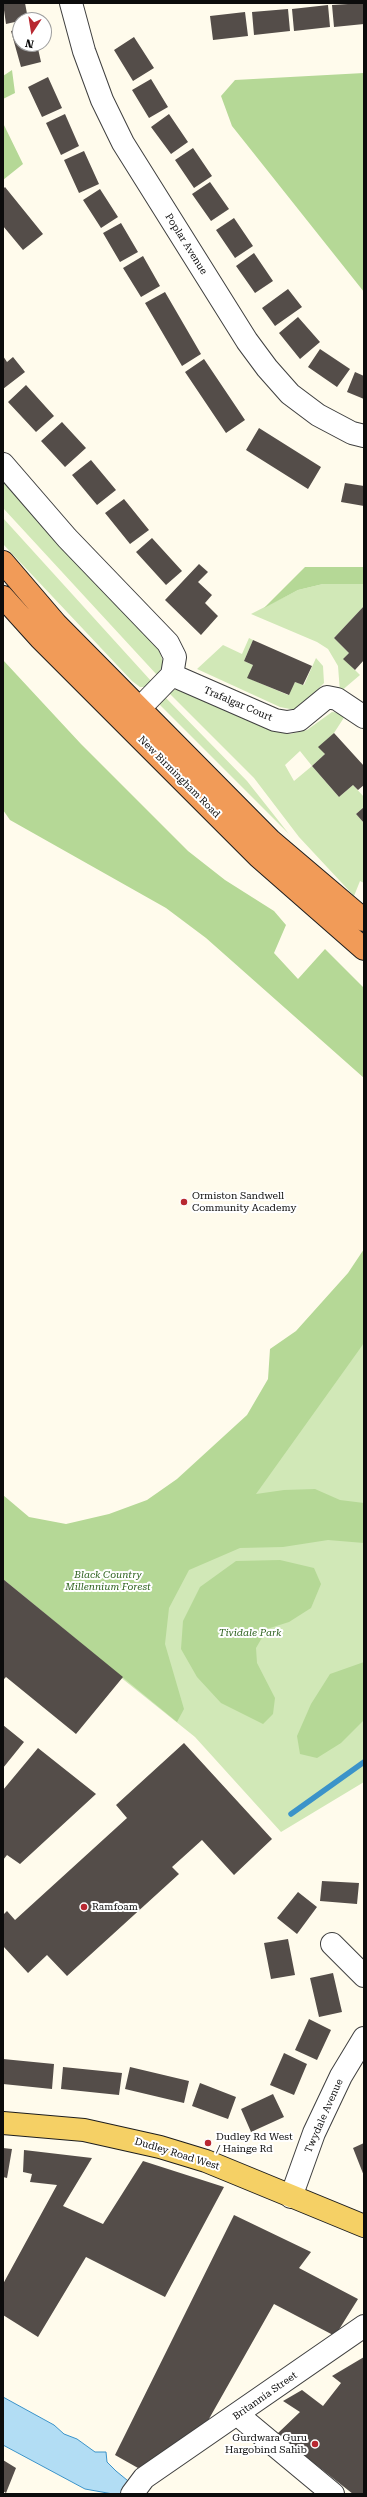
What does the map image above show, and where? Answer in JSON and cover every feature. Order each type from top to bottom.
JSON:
[{"type":"highway","name":"New Birmingham Road","points":[[3,562],[56,624],[271,841],[364,920]]},
{"type":"highway","name":"New Birmingham Road","points":[[3,596],[46,644],[259,857],[364,948]]},
{"type":"main road","name":"Dudley Road West","points":[[3,2123],[84,2130],[154,2146],[206,2161],[364,2226]]},
{"type":"street","name":"Poplar Avenue","points":[[71,3],[84,51],[102,100],[123,143],[247,341],[266,368],[290,394],[318,415],[352,433],[364,436]]},
{"type":"street","points":[[3,464],[67,538],[168,643],[175,657],[172,675],[139,709]]},
{"type":"street","name":"Trafalgar Court","points":[[172,675],[275,720],[287,722],[299,720],[327,697],[337,699],[364,717]]},
{"type":"street","points":[[332,1944],[364,1976]]},
{"type":"street","name":"Twydale Avenue","points":[[291,2197],[318,2126],[341,2076],[364,2038]]},
{"type":"street","name":"Britannia Street","points":[[138,2486],[364,2326]]},
{"type":"street","points":[[238,2415],[333,2494]]},
{"type":"green space","points":[[12,70],[15,93],[3,99],[3,76]]},
{"type":"green space","points":[[364,73],[364,292],[232,126],[221,96],[235,80]]},
{"type":"green space","points":[[3,123],[23,164],[3,180]]},
{"type":"green space","points":[[3,478],[158,648],[164,664],[157,675],[3,508]]},
{"type":"green space","points":[[3,518],[152,682],[146,687],[140,687],[132,681],[3,544]]},
{"type":"green space","points":[[305,567],[364,567],[364,584],[323,584],[298,590],[264,608]]},
{"type":"green space","points":[[323,584],[364,584],[364,606],[334,638],[349,653],[344,659],[360,675],[340,692],[338,666],[328,649],[317,642],[251,614],[298,590]]},
{"type":"green space","points":[[249,638],[253,640],[244,661],[253,665],[248,678],[288,695],[295,682],[304,685],[316,658],[323,666],[324,683],[298,709],[290,709],[280,707],[197,669],[223,645],[242,654]]},
{"type":"green space","points":[[3,660],[81,744],[188,851],[225,880],[274,911],[286,925],[274,953],[298,979],[325,949],[364,988],[364,1078],[206,938],[166,908],[10,820],[3,810]]},
{"type":"green space","points":[[173,690],[181,690],[269,730],[290,734],[307,730],[332,712],[340,713],[345,716],[334,733],[319,747],[325,754],[312,766],[339,797],[353,785],[364,797],[364,807],[356,814],[364,823],[364,883],[360,881],[354,896],[299,837],[254,778],[169,693]],"holes":[[[300,751],[312,766],[294,781],[285,765]]]},
{"type":"green space","points":[[166,698],[247,781],[289,834],[159,704]]},
{"type":"green space","name":"Black Country Millennium Forest","points":[[364,1249],[364,1343],[256,1494],[284,1490],[315,1489],[340,1500],[364,1503],[364,1543],[328,1540],[283,1547],[240,1548],[189,1570],[169,1608],[165,1644],[184,1709],[177,1722],[3,1579],[3,1495],[29,1517],[66,1524],[109,1514],[147,1500],[177,1479],[247,1415],[268,1379],[270,1349],[296,1331],[348,1273]]},
{"type":"green space","name":"Tividale Park","points":[[364,1343],[364,1782],[281,1832],[195,1737],[79,1644],[194,1526]]},
{"type":"green space","points":[[280,1560],[314,1568],[321,1584],[311,1608],[289,1622],[267,1629],[256,1648],[257,1663],[275,1698],[273,1714],[263,1724],[221,1703],[197,1677],[181,1649],[183,1621],[200,1587],[236,1561]]},
{"type":"green space","points":[[364,1662],[364,1720],[341,1743],[317,1758],[300,1754],[297,1736],[311,1704],[330,1674]]},
{"type":"water","points":[[3,2397],[54,2425],[64,2434],[77,2439],[95,2452],[106,2452],[107,2462],[144,2494],[113,2494],[85,2489],[3,2445]]},
{"type":"building","points":[[3,3],[25,3],[27,12],[12,12],[12,23],[6,24]]},
{"type":"building","points":[[364,3],[364,24],[334,27],[332,5]]},
{"type":"building","points":[[328,5],[330,27],[294,31],[292,9]]},
{"type":"building","points":[[288,9],[290,31],[254,35],[252,12]]},
{"type":"building","points":[[245,12],[248,36],[213,40],[210,16]]},
{"type":"building","points":[[134,37],[154,68],[133,81],[114,50]]},
{"type":"building","points":[[17,52],[39,52],[41,62],[21,67]]},
{"type":"building","points":[[48,77],[62,108],[42,117],[28,87]]},
{"type":"building","points":[[151,79],[168,107],[149,118],[132,90]]},
{"type":"building","points":[[65,114],[79,146],[61,155],[46,123]]},
{"type":"building","points":[[169,114],[188,142],[171,154],[151,127]]},
{"type":"building","points":[[193,148],[212,176],[194,188],[175,160]]},
{"type":"building","points":[[84,151],[99,184],[79,193],[64,160]]},
{"type":"building","points":[[210,182],[229,209],[211,221],[192,194]]},
{"type":"building","points":[[5,187],[43,234],[23,250],[3,226],[3,189]]},
{"type":"building","points":[[100,189],[118,217],[101,228],[83,200]]},
{"type":"building","points":[[234,218],[253,246],[235,258],[216,230]]},
{"type":"building","points":[[121,223],[138,252],[120,262],[103,233]]},
{"type":"building","points":[[254,253],[273,281],[255,293],[236,266]]},
{"type":"building","points":[[143,256],[160,286],[141,297],[123,268]]},
{"type":"building","points":[[288,289],[302,307],[275,326],[262,308]]},
{"type":"building","points":[[165,292],[201,354],[182,366],[145,303]]},
{"type":"building","points":[[298,317],[320,342],[300,359],[279,333]]},
{"type":"building","points":[[320,349],[350,369],[337,387],[308,367]]},
{"type":"building","points":[[3,356],[7,362],[13,357],[25,372],[3,389]]},
{"type":"building","points":[[204,359],[245,420],[226,433],[185,372]]},
{"type":"building","points":[[355,372],[364,376],[364,399],[347,392]]},
{"type":"building","points":[[26,385],[54,416],[36,432],[8,402]]},
{"type":"building","points":[[62,422],[86,448],[65,467],[41,441]]},
{"type":"building","points":[[259,428],[321,467],[308,489],[246,450]]},
{"type":"building","points":[[91,460],[116,490],[97,505],[72,475]]},
{"type":"building","points":[[345,483],[364,486],[364,506],[341,502]]},
{"type":"building","points":[[124,499],[149,530],[130,544],[105,513]]},
{"type":"building","points":[[152,538],[182,571],[166,585],[136,552]]},
{"type":"building","points":[[199,564],[208,572],[198,582],[212,595],[205,603],[218,616],[201,635],[165,600]]},
{"type":"building","points":[[364,606],[364,660],[355,670],[343,659],[349,653],[334,638]]},
{"type":"building","points":[[253,640],[312,666],[303,685],[295,682],[289,695],[247,678],[253,665],[244,661]]},
{"type":"building","points":[[334,733],[364,766],[364,785],[358,790],[353,785],[339,797],[312,766],[325,754],[318,747]]},
{"type":"building","points":[[364,807],[364,823],[356,814]]},
{"type":"building","points":[[3,1579],[123,1677],[76,1734],[6,1677],[3,1680]]},
{"type":"building","points":[[3,1725],[24,1742],[3,1768]]},
{"type":"building","points":[[184,1743],[272,1839],[234,1875],[202,1840],[172,1867],[179,1874],[67,1976],[47,1955],[28,1973],[3,1946],[3,1915],[7,1911],[15,1920],[127,1818],[116,1805]]},
{"type":"building","points":[[38,1748],[96,1794],[20,1864],[7,1855],[3,1860],[3,1790]]},
{"type":"building","points":[[322,1881],[359,1883],[357,1904],[320,1901]]},
{"type":"building","points":[[298,1892],[317,1907],[297,1934],[277,1918]]},
{"type":"building","points":[[288,1939],[295,1975],[271,1979],[264,1943]]},
{"type":"building","points":[[333,1973],[342,2012],[319,2017],[310,1978]]},
{"type":"building","points":[[309,2019],[331,2030],[317,2060],[295,2050]]},
{"type":"building","points":[[284,2053],[307,2064],[294,2095],[270,2085]]},
{"type":"building","points":[[3,2059],[54,2064],[52,2089],[3,2084]]},
{"type":"building","points":[[63,2067],[122,2073],[119,2095],[61,2089]]},
{"type":"building","points":[[130,2067],[189,2081],[184,2103],[125,2089]]},
{"type":"building","points":[[200,2083],[236,2097],[228,2119],[192,2106]]},
{"type":"building","points":[[273,2094],[284,2117],[251,2132],[241,2109]]},
{"type":"building","points":[[364,2143],[364,2176],[353,2148]]},
{"type":"building","points":[[3,2148],[12,2149],[7,2178],[3,2177]]},
{"type":"building","points":[[24,2150],[92,2158],[63,2206],[103,2224],[143,2161],[224,2187],[165,2297],[86,2257],[38,2337],[3,2315],[3,2284],[57,2185],[30,2182],[32,2174],[23,2172]]},
{"type":"building","points":[[234,2215],[311,2252],[299,2268],[358,2299],[335,2336],[274,2304],[201,2433],[138,2468],[115,2455]]},
{"type":"building","points":[[364,2357],[364,2494],[353,2494],[277,2434],[300,2412],[283,2401],[302,2390],[323,2406],[341,2383],[332,2376]]},
{"type":"building","points":[[3,2460],[16,2468],[6,2493],[3,2491]]},
{"type":"waterway","points":[[291,1814],[364,1762]]},
{"type":"place","name":"Ormiston Sandwell Community Academy","points":[[184,1202]]},
{"type":"place","name":"Ramfoam","points":[[84,1907]]},
{"type":"place","name":"Dudley Rd West / Hainge Rd","points":[[208,2143]]},
{"type":"place","name":"Gurdwara Guru Hargobind Sahib","points":[[315,2444]]}]
